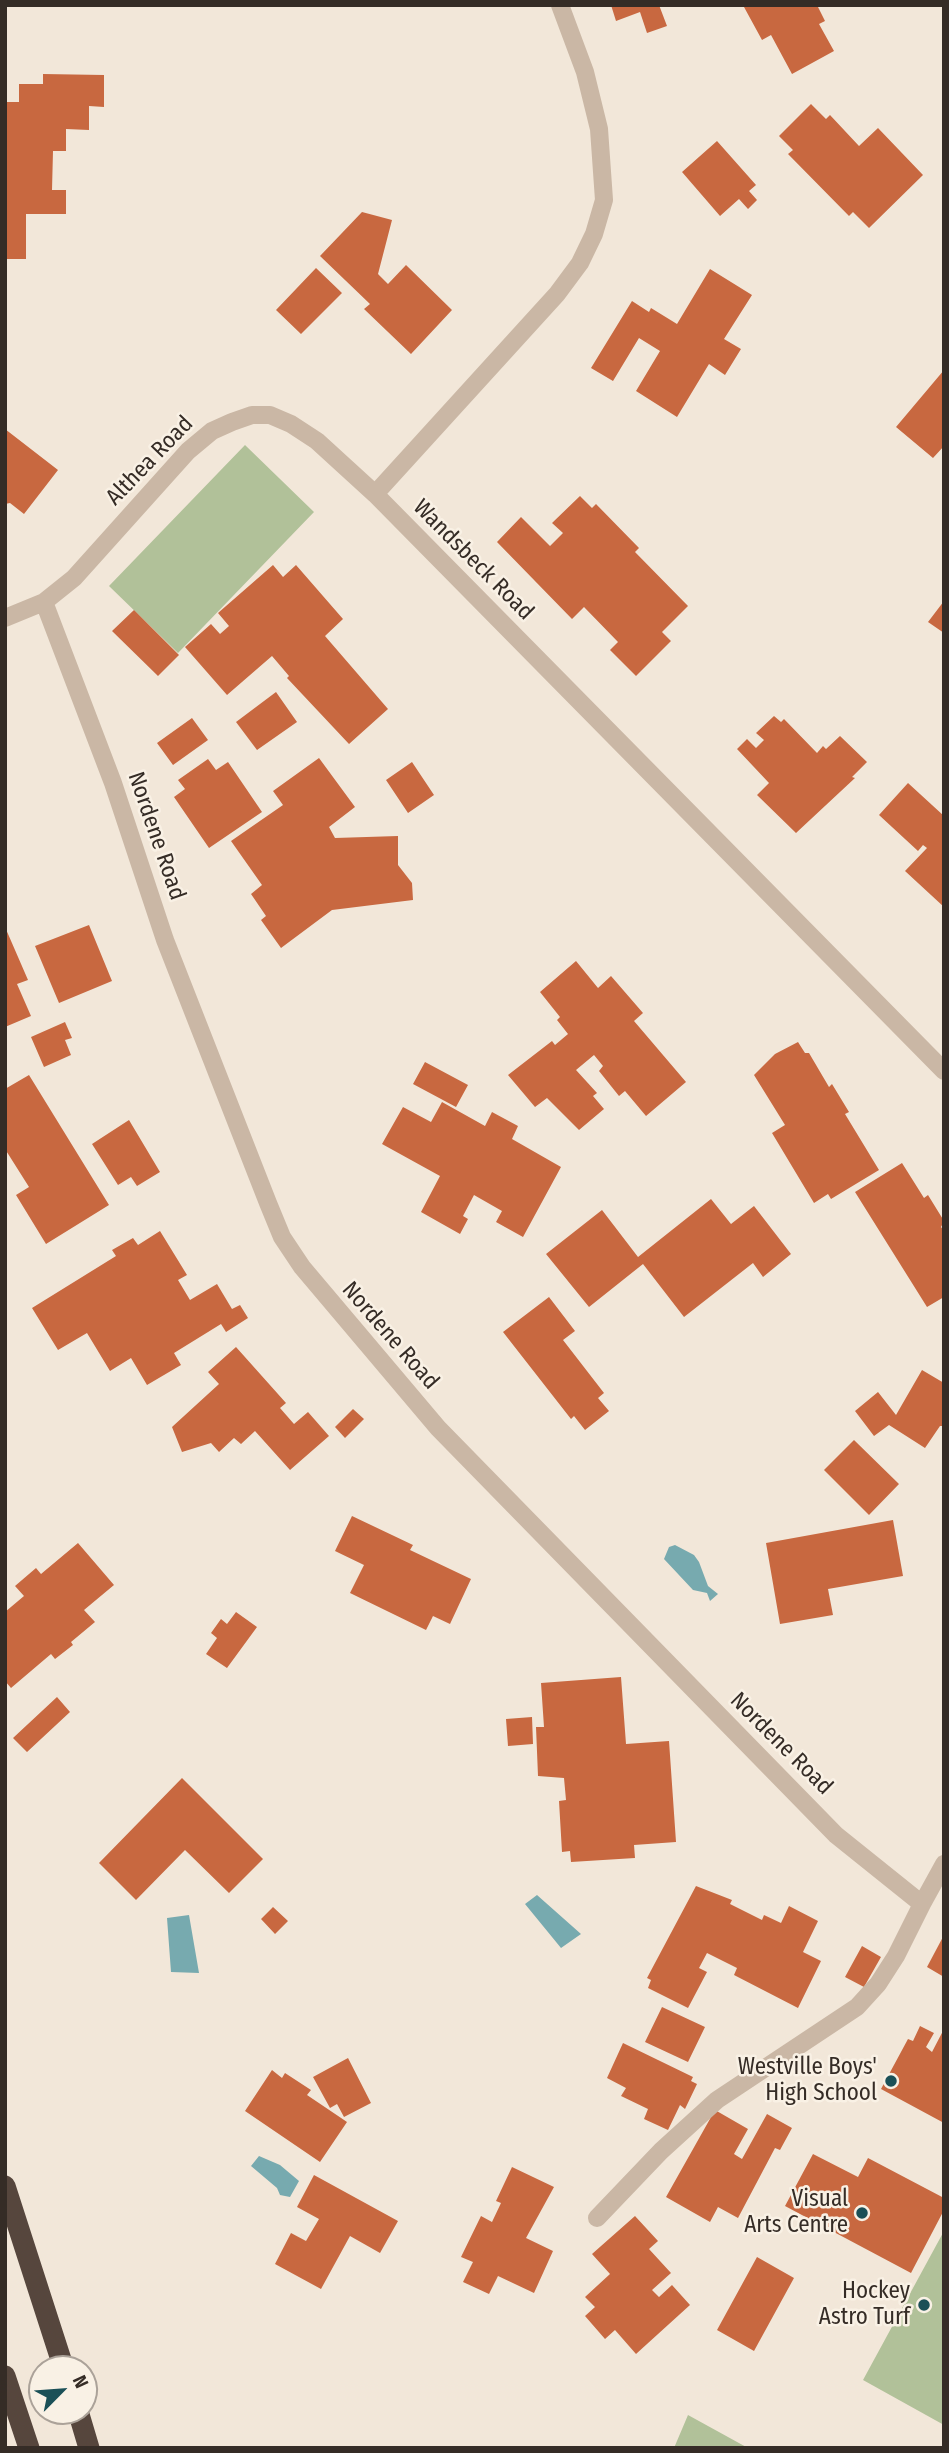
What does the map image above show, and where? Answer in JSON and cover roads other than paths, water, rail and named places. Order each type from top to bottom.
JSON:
[{"type":"highway","points":[[5,2186],[59,2355]]},
{"type":"highway","points":[[5,2376],[29,2448]]},
{"type":"highway","points":[[82,2425],[89,2448]]},
{"type":"street","points":[[375,495],[557,294],[580,263],[594,234],[604,200],[599,129],[585,72],[560,5]]},
{"type":"street","name":"Althea Road","points":[[5,618],[44,601],[74,578],[188,451],[212,431],[252,415],[270,415],[291,424],[317,441],[375,495]]},
{"type":"street","name":"Wandsbeck Road","points":[[375,495],[944,1071]]},
{"type":"street","name":"Nordene Road","points":[[44,601],[113,783],[165,940],[282,1237],[302,1267],[438,1428],[662,1660],[836,1835],[922,1903]]},
{"type":"street","points":[[597,2218],[661,2151],[717,2099],[857,2007],[878,1984],[896,1956],[944,1864]]},
{"type":"water","points":[[675,1545],[694,1555],[699,1562],[708,1586],[718,1594],[710,1601],[707,1593],[693,1590],[664,1559],[669,1547]]},
{"type":"water","points":[[537,1895],[581,1934],[561,1948],[525,1904]]},
{"type":"water","points":[[189,1915],[199,1973],[171,1972],[167,1918]]},
{"type":"water","points":[[259,2156],[280,2165],[299,2181],[290,2197],[280,2195],[277,2188],[251,2166]]},
{"type":"place","name":"Westville Boys' High School","points":[[891,2081]]},
{"type":"place","name":"Visual Arts Centre","points":[[862,2213]]},
{"type":"place","name":"Hockey Astro Turf","points":[[924,2305]]}]
